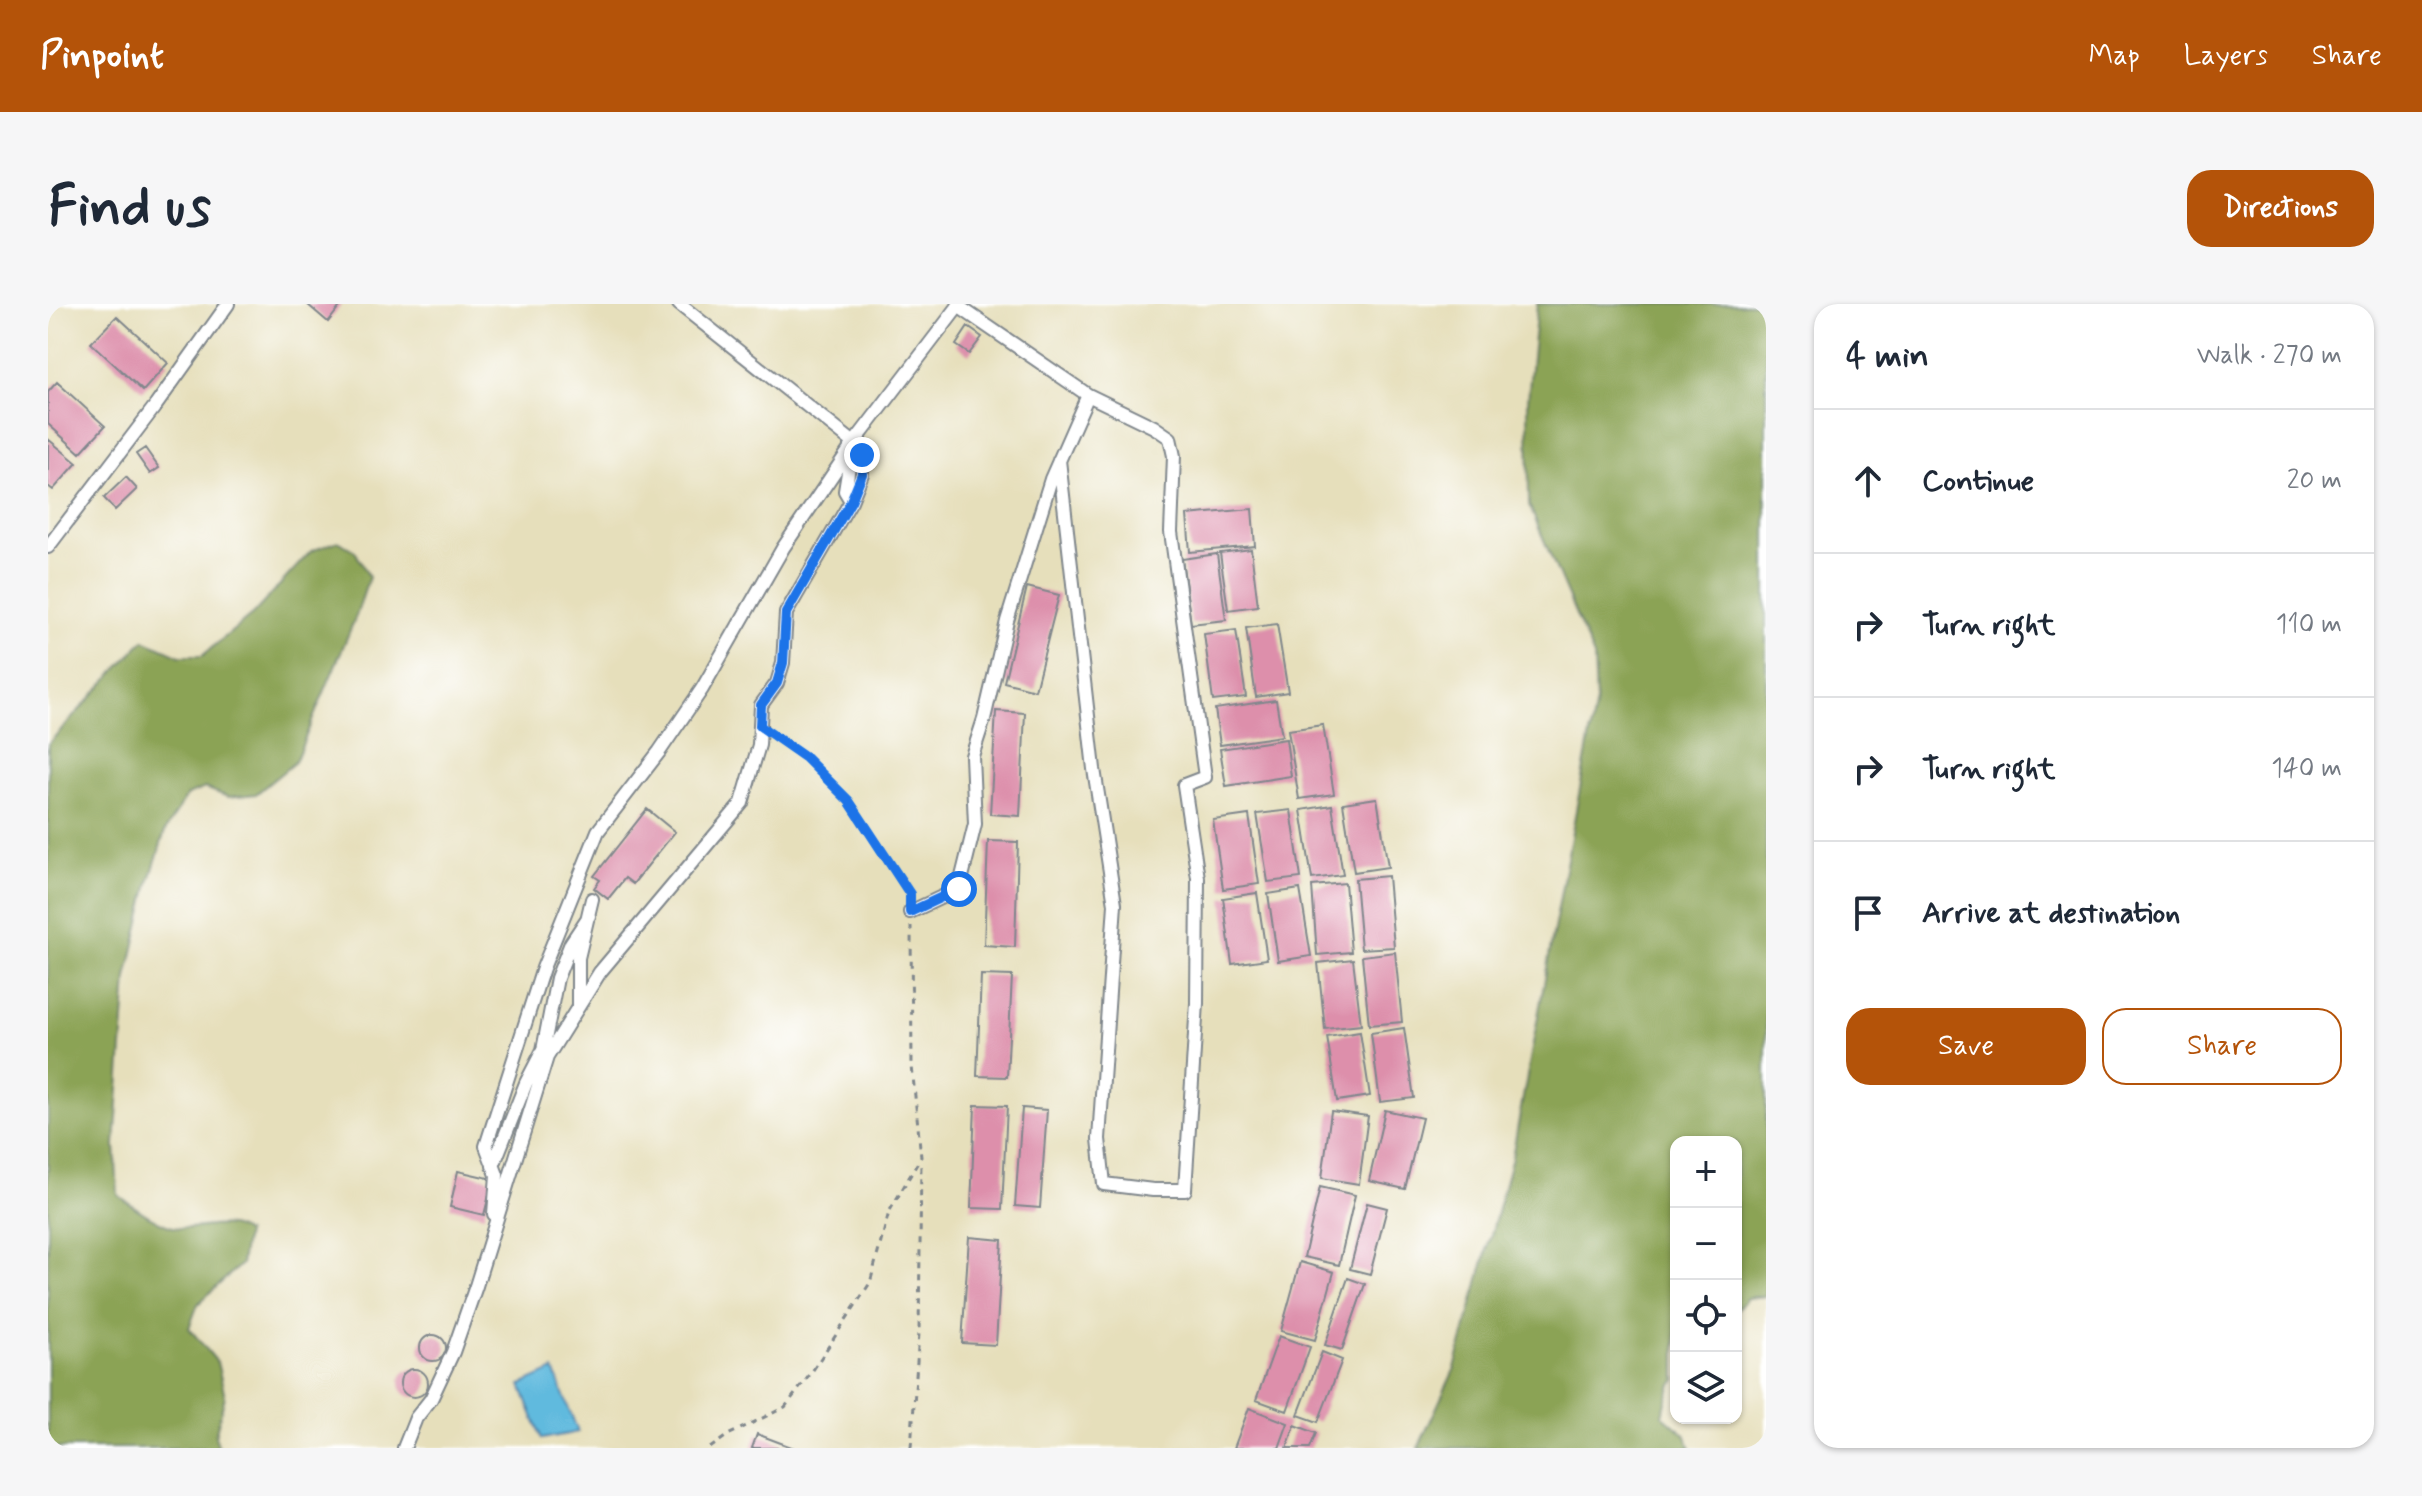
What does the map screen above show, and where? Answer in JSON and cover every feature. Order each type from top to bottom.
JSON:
[{"type":"street","points":[[48,547],[228,304]]},
{"type":"street","points":[[404,1448],[416,1418],[431,1399],[453,1352],[547,1057],[600,972],[742,803],[759,745],[761,705],[777,683],[783,663],[786,613],[851,501],[862,474],[862,455],[854,443],[679,304]]},
{"type":"street","points":[[494,1231],[497,1175],[486,1146],[543,968],[598,831],[659,752],[702,689],[783,548],[854,443],[959,305],[1088,395],[1170,438],[1174,456],[1171,532],[1205,777],[1184,785],[1198,878],[1197,1003],[1185,1190],[1104,1184],[1099,1139],[1115,904],[1094,769],[1059,460]]},
{"type":"street","points":[[910,912],[959,889],[975,824],[972,756],[1007,621],[1051,479],[1088,395]]},
{"type":"street","points":[[578,1007],[578,958],[592,899]]},
{"type":"street","points":[[493,1166],[526,1083],[543,1050],[557,978],[571,943],[589,916]]},
{"type":"path","points":[[760,726],[806,758],[849,801],[910,894],[912,1066],[921,1157],[919,1333],[911,1448]]},
{"type":"path","points":[[710,1448],[728,1435],[785,1407],[809,1376],[870,1283],[889,1212],[921,1157]]},
{"type":"green space","points":[[1537,304],[1766,304],[1766,1296],[1747,1298],[1742,1304],[1742,1136],[1670,1136],[1670,1391],[1662,1415],[1685,1434],[1691,1448],[1418,1448],[1455,1368],[1512,1157],[1596,702],[1594,657],[1529,505],[1528,400]]},
{"type":"green space","points":[[338,541],[355,551],[369,577],[356,616],[295,762],[256,794],[228,797],[205,788],[187,795],[165,831],[149,883],[127,978],[115,1145],[118,1195],[147,1215],[172,1227],[222,1225],[246,1233],[241,1264],[198,1304],[189,1328],[217,1362],[225,1396],[215,1436],[219,1448],[48,1448],[48,744],[144,640],[180,656],[202,656],[253,614],[311,551]]},
{"type":"water","points":[[554,1370],[578,1432],[542,1439],[521,1385]]},
{"type":"building","points":[[307,304],[342,304],[328,322]]},
{"type":"building","points":[[117,316],[168,363],[143,391],[91,343]]},
{"type":"building","points":[[968,327],[982,337],[969,354],[956,345]]},
{"type":"building","points":[[57,382],[105,426],[80,453],[48,424],[48,392]]},
{"type":"building","points":[[48,439],[77,463],[53,490],[48,486]]},
{"type":"building","points":[[145,448],[159,468],[150,474],[136,454]]},
{"type":"building","points":[[126,477],[137,489],[115,510],[104,498]]},
{"type":"building","points":[[1252,509],[1255,546],[1190,552],[1187,515]]},
{"type":"building","points":[[1251,549],[1258,606],[1228,610],[1220,553]]},
{"type":"building","points":[[1217,554],[1226,620],[1191,624],[1182,559]]},
{"type":"building","points":[[1027,587],[1059,595],[1035,690],[1004,682]]},
{"type":"building","points":[[1277,624],[1288,692],[1256,697],[1246,628]]},
{"type":"building","points":[[1236,630],[1246,697],[1213,701],[1204,634]]},
{"type":"building","points":[[1276,700],[1282,736],[1220,745],[1215,709]]},
{"type":"building","points":[[996,711],[1025,713],[1020,816],[990,814]]},
{"type":"building","points":[[1323,725],[1334,794],[1299,799],[1288,730]]},
{"type":"building","points":[[1286,739],[1291,776],[1226,786],[1220,749]]},
{"type":"building","points":[[1377,798],[1388,867],[1354,872],[1343,803]]},
{"type":"building","points":[[1332,805],[1343,875],[1312,879],[1301,810]]},
{"type":"building","points":[[647,809],[675,832],[633,884],[625,878],[608,899],[594,888],[600,880],[594,876]]},
{"type":"building","points":[[1291,810],[1301,878],[1268,882],[1257,814]]},
{"type":"building","points":[[1249,815],[1259,884],[1223,889],[1213,820]]},
{"type":"building","points":[[988,841],[1018,842],[1015,947],[984,945]]},
{"type":"building","points":[[1388,876],[1394,947],[1361,949],[1355,879]]},
{"type":"building","points":[[1345,883],[1351,952],[1317,955],[1312,886]]},
{"type":"building","points":[[1300,889],[1311,956],[1278,961],[1268,894]]},
{"type":"building","points":[[1257,893],[1267,959],[1232,964],[1223,898]]},
{"type":"building","points":[[1395,952],[1402,1022],[1369,1025],[1362,956]]},
{"type":"building","points":[[1353,959],[1361,1025],[1325,1029],[1318,963]]},
{"type":"building","points":[[981,975],[1012,976],[1007,1077],[977,1076]]},
{"type":"building","points":[[1404,1028],[1414,1098],[1380,1102],[1371,1033]]},
{"type":"building","points":[[1360,1032],[1370,1096],[1337,1101],[1327,1037]]},
{"type":"building","points":[[975,1105],[1007,1106],[1002,1209],[971,1208]]},
{"type":"building","points":[[1022,1108],[1047,1110],[1040,1208],[1015,1206]]},
{"type":"building","points":[[1385,1110],[1422,1118],[1405,1189],[1369,1181]]},
{"type":"building","points":[[1331,1111],[1368,1116],[1359,1184],[1322,1178]]},
{"type":"building","points":[[458,1171],[493,1179],[484,1215],[450,1207]]},
{"type":"building","points":[[1320,1187],[1355,1195],[1339,1265],[1304,1257]]},
{"type":"building","points":[[1367,1203],[1387,1208],[1370,1274],[1350,1269]]},
{"type":"building","points":[[969,1237],[1002,1240],[996,1345],[962,1343]]},
{"type":"building","points":[[1300,1262],[1334,1272],[1315,1340],[1281,1331]]},
{"type":"building","points":[[1348,1278],[1365,1284],[1342,1350],[1325,1345]]},
{"type":"building","points":[[433,1335],[442,1339],[446,1348],[442,1357],[433,1361],[424,1357],[420,1348],[424,1339]]},
{"type":"building","points":[[1279,1336],[1310,1347],[1287,1411],[1256,1400]]},
{"type":"building","points":[[1322,1352],[1342,1360],[1318,1422],[1298,1415]]},
{"type":"building","points":[[414,1369],[424,1373],[428,1383],[424,1393],[414,1397],[404,1393],[400,1383],[404,1373]]},
{"type":"building","points":[[1249,1408],[1288,1423],[1279,1448],[1234,1448]]},
{"type":"building","points":[[1295,1425],[1316,1433],[1310,1448],[1287,1448]]},
{"type":"building","points":[[757,1434],[794,1448],[752,1448]]},
{"type":"route","points":[[862,455],[862,474],[851,501],[786,613],[783,663],[777,683],[761,705],[760,726],[806,758],[849,801],[910,894],[910,912],[959,889]]}]
